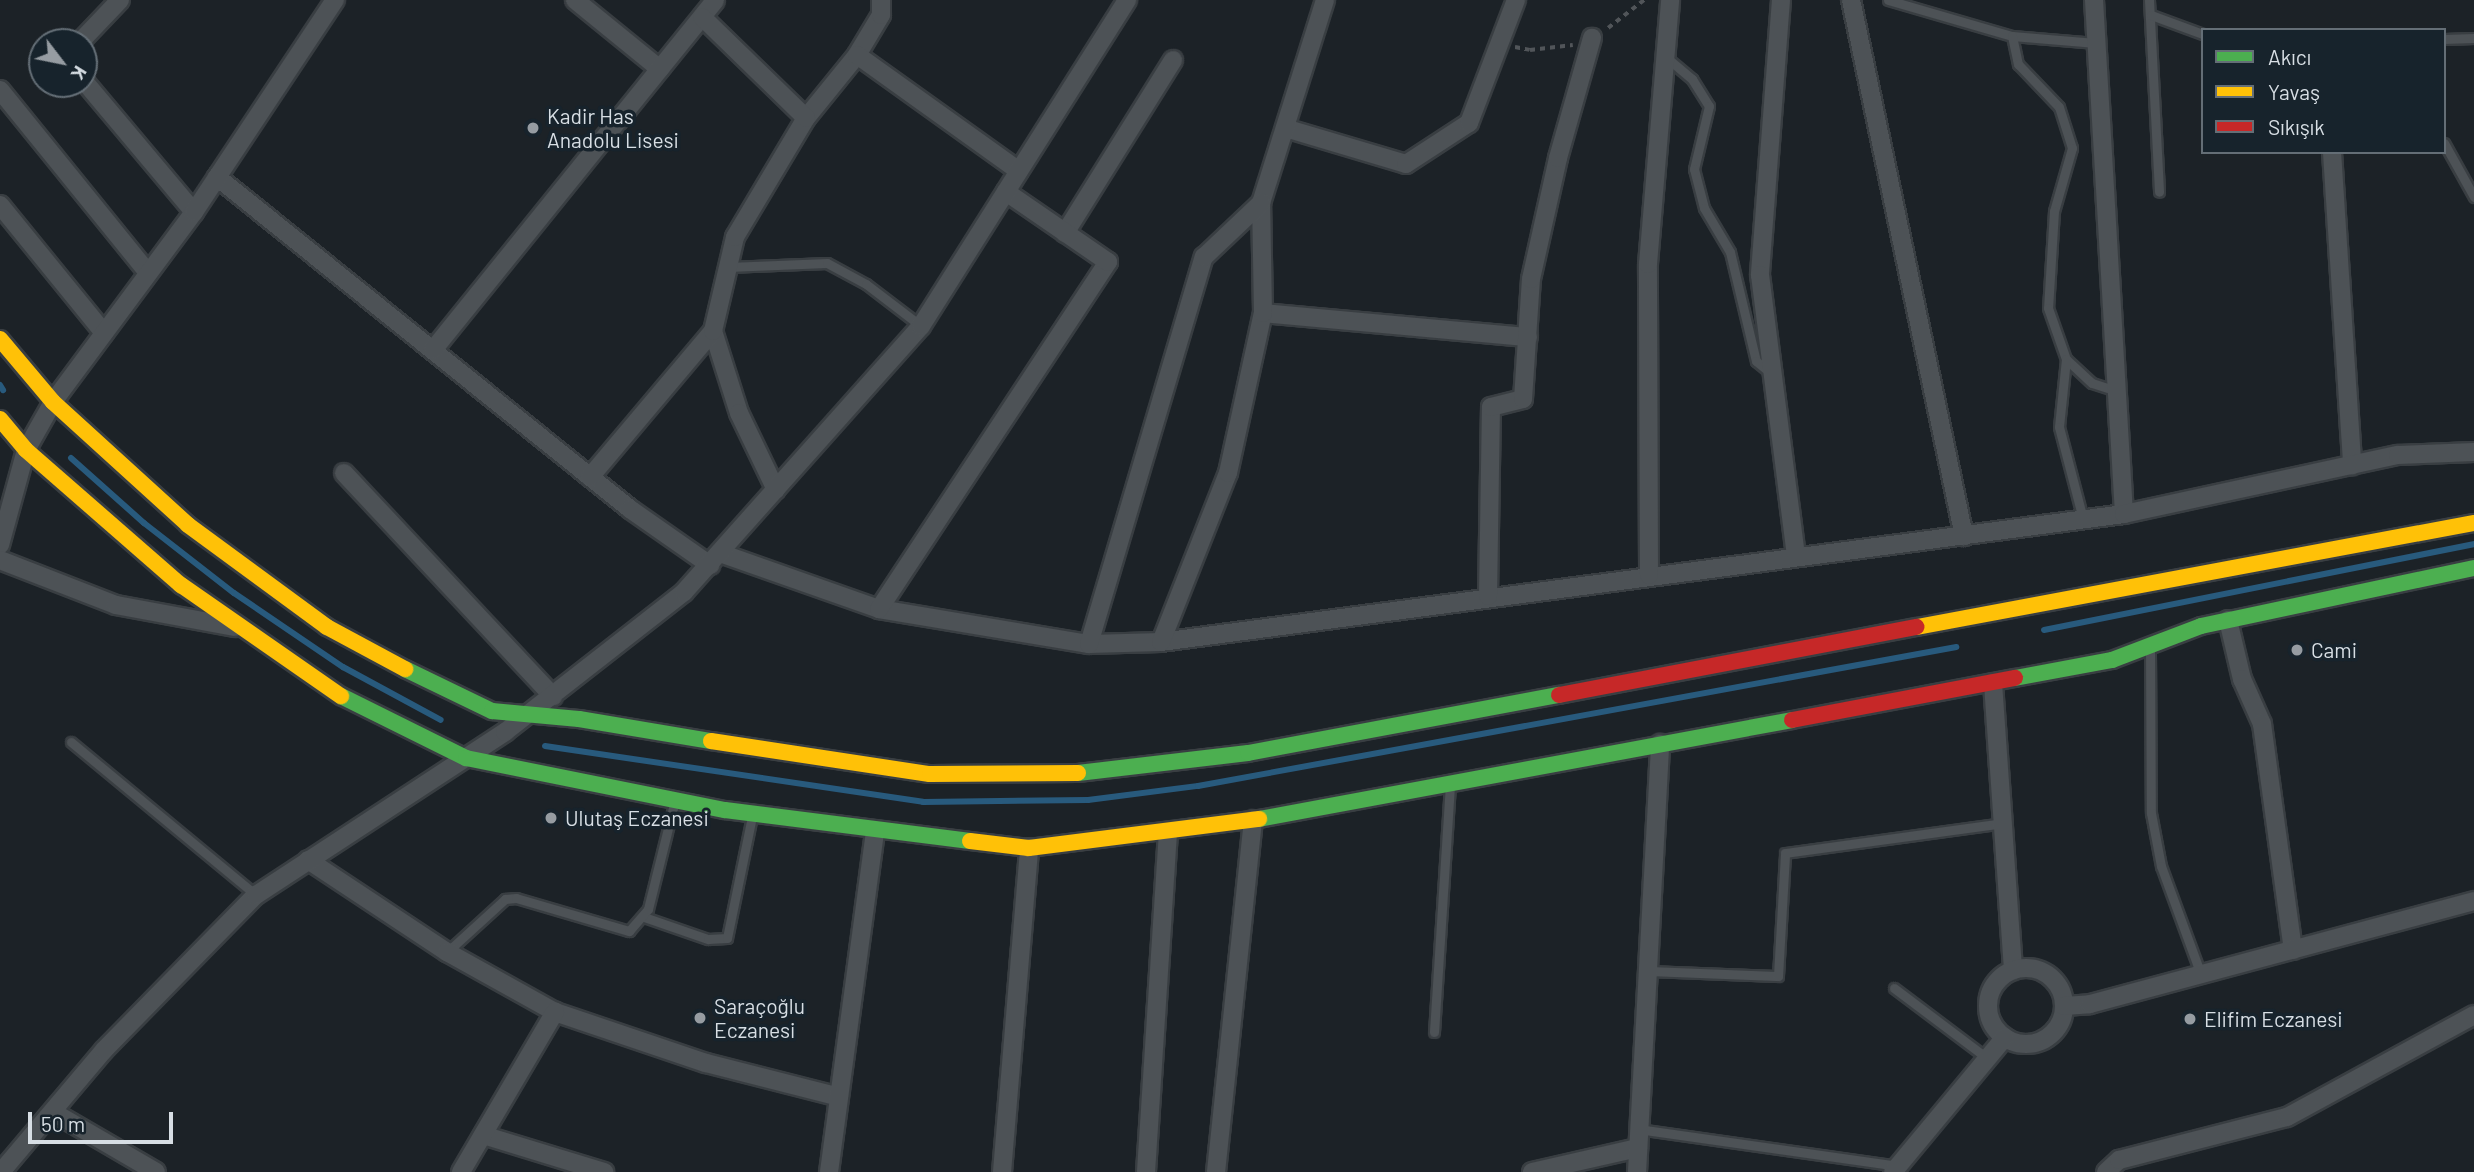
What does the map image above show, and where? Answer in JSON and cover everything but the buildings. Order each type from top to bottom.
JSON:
[{"type":"main road","points":[[0,340],[53,402],[187,525],[327,627],[456,697],[492,711],[906,771],[1021,776],[1112,771],[1248,752],[2474,523]]},
{"type":"main road","points":[[0,419],[26,450],[181,585],[330,691],[466,758],[752,814],[875,832],[1029,848],[1168,834],[1253,820],[2112,660],[2228,620],[2474,568]]},
{"type":"street","points":[[93,28],[120,0]]},
{"type":"street","points":[[0,545],[26,450],[53,402],[194,212],[334,0]]},
{"type":"street","points":[[575,0],[660,69]]},
{"type":"street","points":[[433,350],[715,0]]},
{"type":"street","points":[[590,477],[713,331],[736,237],[806,118],[857,55],[881,15],[881,0]]},
{"type":"street","points":[[9,1170],[52,1112],[104,1050],[257,895],[529,715],[684,592],[921,326],[1127,0]]},
{"type":"street","points":[[1161,642],[1228,473],[1263,313],[1261,203],[1325,0]]},
{"type":"street","points":[[1285,128],[1406,164],[1469,123],[1516,0]]},
{"type":"street","points":[[1649,575],[1648,264],[1670,0]]},
{"type":"street","points":[[1781,0],[1760,275],[1796,557]]},
{"type":"street","points":[[1851,0],[1964,536]]},
{"type":"street","points":[[2094,0],[2124,514]]},
{"type":"street","points":[[702,17],[806,118]]},
{"type":"street","points":[[1488,596],[1491,407],[1523,399],[1531,279],[1549,198],[1592,38]]},
{"type":"street","points":[[857,55],[1019,171]]},
{"type":"street","points":[[1065,233],[1173,60]]},
{"type":"street","points":[[0,90],[148,274]]},
{"type":"street","points":[[98,98],[194,212]]},
{"type":"street","points":[[2332,154],[2352,465]]},
{"type":"street","points":[[217,177],[590,477],[715,559],[879,609],[1089,644],[1161,642],[1488,596],[2124,514],[2398,455],[2474,452]]},
{"type":"street","points":[[879,609],[1108,262],[1006,192]]},
{"type":"street","points":[[1089,644],[1204,257],[1261,203]]},
{"type":"street","points":[[0,205],[104,333]]},
{"type":"street","points":[[1263,313],[1528,337]]},
{"type":"street","points":[[713,331],[739,413],[776,491]]},
{"type":"street","points":[[344,473],[553,696]]},
{"type":"street","points":[[0,560],[116,605],[242,629]]},
{"type":"street","points":[[2228,620],[2242,679],[2262,724],[2293,950]]},
{"type":"street","points":[[1993,683],[2012,970]]},
{"type":"street","points":[[1637,1172],[1660,744]]},
{"type":"street","points":[[1216,1172],[1253,820]]},
{"type":"street","points":[[829,1172],[875,832]]},
{"type":"street","points":[[1146,1172],[1168,834]]},
{"type":"street","points":[[1002,1172],[1029,848]]},
{"type":"street","points":[[309,859],[447,953],[555,1012],[706,1063],[839,1097]]},
{"type":"street","points":[[2064,1006],[2090,1004],[2474,901]]},
{"type":"street","points":[[2025,968],[2048,975],[2062,994],[2064,1006],[2062,1019],[2045,1038],[2021,1044],[2005,1037],[1991,1022],[1989,997],[2002,976],[2012,970],[2025,968]]},
{"type":"street","points":[[461,1172],[555,1012]]},
{"type":"street","points":[[2106,1172],[2119,1160],[2287,1117],[2474,1015]]},
{"type":"street","points":[[1895,1169],[2005,1037]]},
{"type":"street","points":[[52,1112],[156,1172]]},
{"type":"street","points":[[483,1135],[604,1172]]},
{"type":"street","points":[[1532,1172],[1638,1148]]},
{"type":"lane","points":[[1888,0],[2012,36],[2096,43]]},
{"type":"lane","points":[[2149,0],[2159,192]]},
{"type":"lane","points":[[2151,15],[2201,33]]},
{"type":"lane","points":[[2012,36],[2018,64],[2059,107],[2072,148],[2054,211],[2048,307],[2066,359],[2059,427],[2083,519]]},
{"type":"lane","points":[[2446,39],[2474,38]]},
{"type":"lane","points":[[1665,56],[1692,79],[1709,106],[1693,169],[1704,208],[1730,252],[1756,361],[1772,374]]},
{"type":"lane","points":[[2446,147],[2474,197]]},
{"type":"lane","points":[[728,267],[827,263],[866,284],[921,326]]},
{"type":"lane","points":[[2066,359],[2092,383],[2117,391]]},
{"type":"lane","points":[[2150,646],[2151,813],[2161,866],[2201,975]]},
{"type":"lane","points":[[71,742],[257,895]]},
{"type":"lane","points":[[1434,1032],[1451,782]]},
{"type":"lane","points":[[447,953],[505,899],[516,898],[629,931],[643,916],[675,800]]},
{"type":"lane","points":[[643,916],[708,939],[727,937],[752,814]]},
{"type":"lane","points":[[1647,971],[1778,976],[1785,853],[2003,823]]},
{"type":"lane","points":[[1894,988],[1987,1058]]},
{"type":"lane","points":[[1638,1129],[1895,1169]]},
{"type":"waterway","points":[[0,385],[3,390]]},
{"type":"waterway","points":[[71,458],[144,523],[234,593],[343,667],[441,720]]},
{"type":"waterway","points":[[2044,630],[2474,544]]},
{"type":"waterway","points":[[545,746],[923,802],[1088,800],[1198,786],[1956,647]]},
{"type":"traffic: fast","points":[[2015,678],[2112,660],[2201,626],[2474,568]]},
{"type":"traffic: fast","points":[[405,669],[492,711],[579,719],[711,741]]},
{"type":"traffic: fast","points":[[1078,773],[1248,753],[1559,695]]},
{"type":"traffic: fast","points":[[341,696],[466,758],[725,810],[970,841]]},
{"type":"traffic: fast","points":[[1259,819],[1792,720]]},
{"type":"traffic: slow","points":[[0,339],[53,402],[188,525],[327,627],[405,669]]},
{"type":"traffic: slow","points":[[0,419],[26,450],[181,585],[341,696]]},
{"type":"traffic: slow","points":[[1917,627],[2474,523]]},
{"type":"traffic: slow","points":[[711,741],[930,774],[1078,773]]},
{"type":"traffic: slow","points":[[970,841],[1029,848],[1259,819]]},
{"type":"traffic: jam","points":[[1559,695],[1917,627]]},
{"type":"traffic: jam","points":[[1792,720],[2015,678]]},
{"type":"place","name":"Kadir Has Anadolu Lisesi","points":[[533,128]]},
{"type":"place","name":"Cami","points":[[2297,650]]},
{"type":"place","name":"Ulutaş Eczanesi","points":[[551,818]]},
{"type":"place","name":"Saraçoğlu Eczanesi","points":[[700,1018]]},
{"type":"place","name":"Elifim Eczanesi","points":[[2190,1019]]}]
